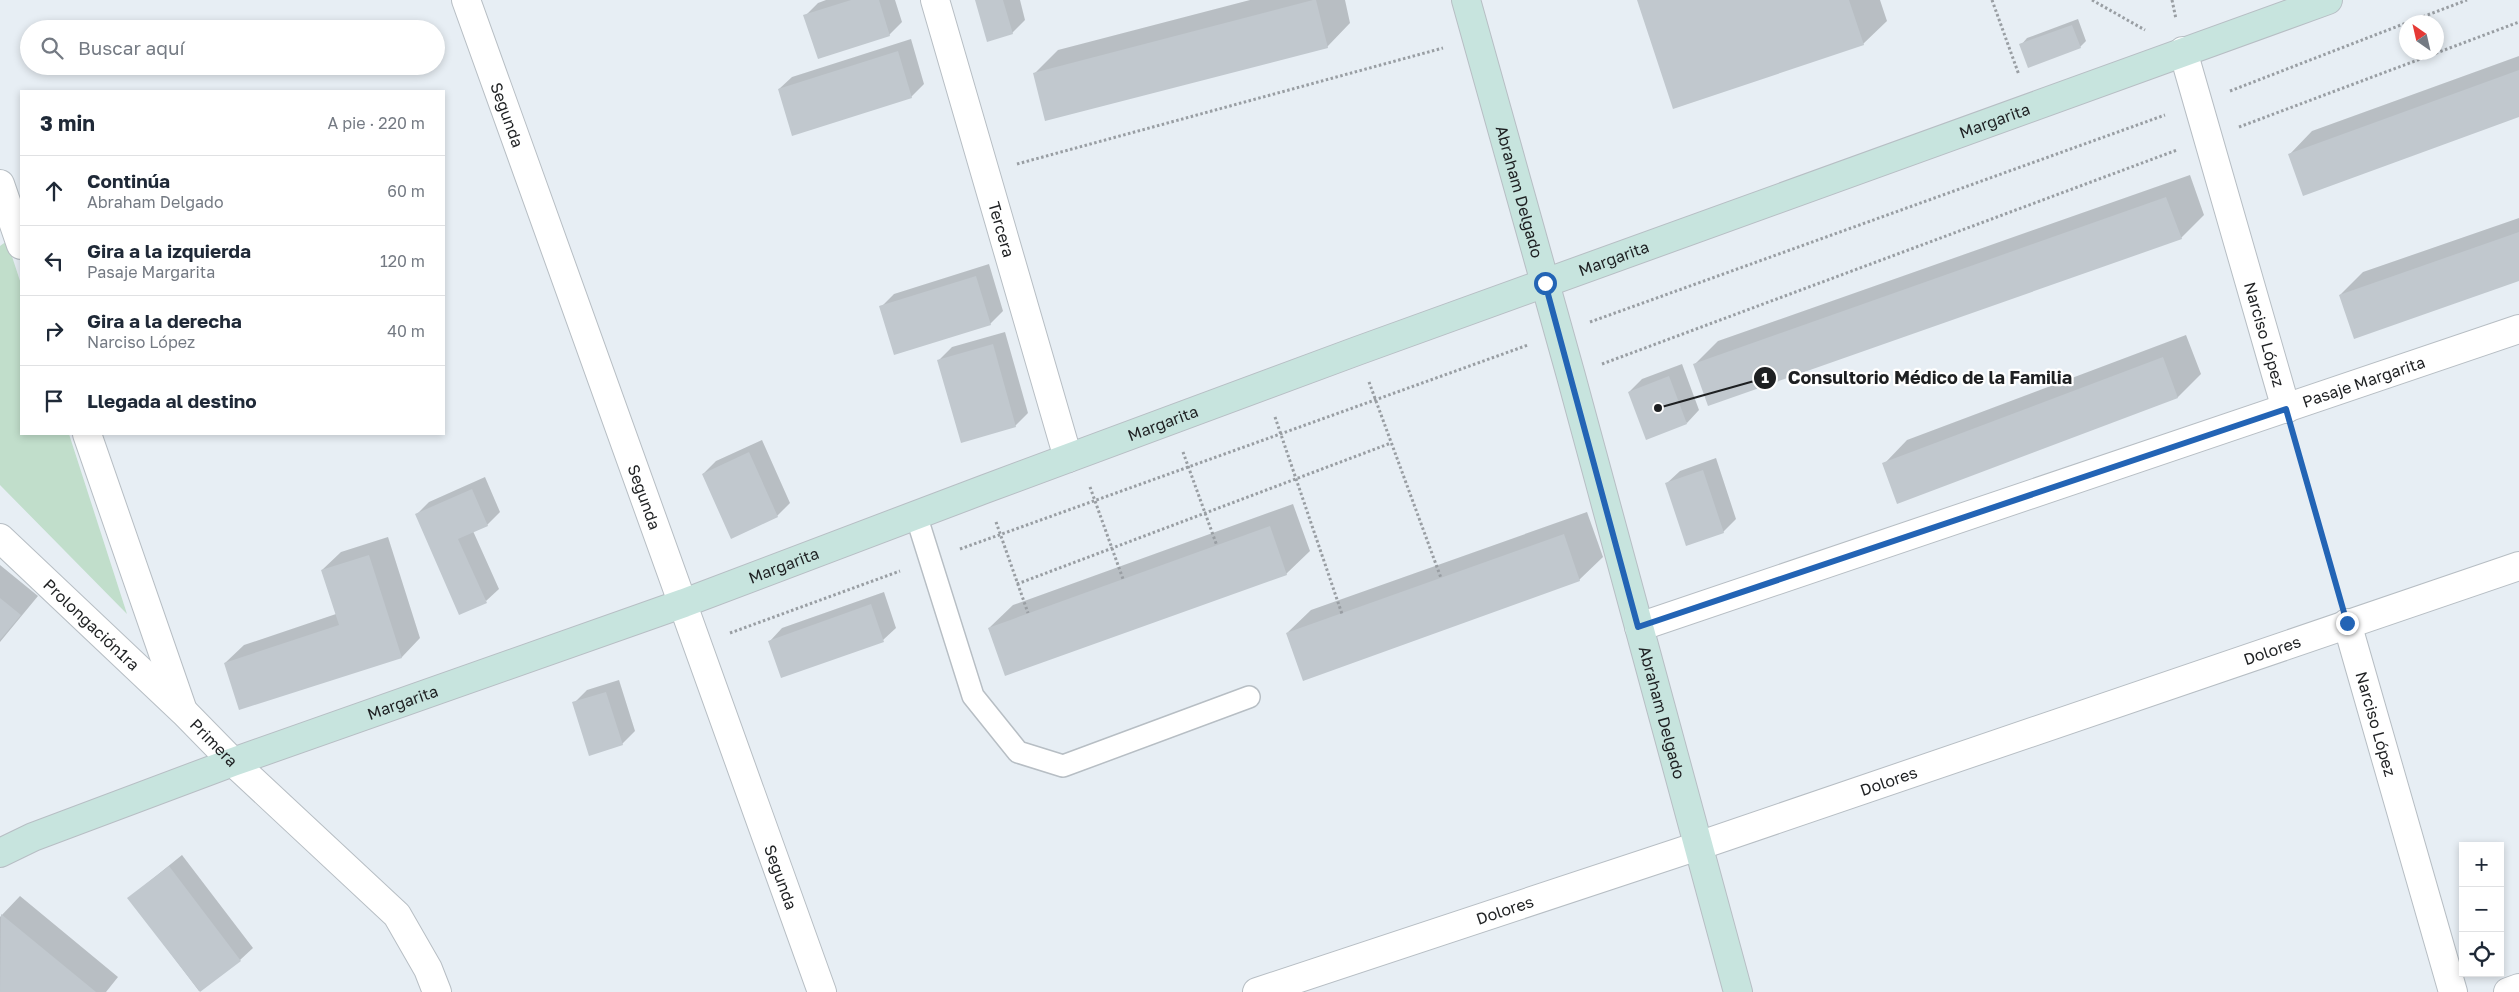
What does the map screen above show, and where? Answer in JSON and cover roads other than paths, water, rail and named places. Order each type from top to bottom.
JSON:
[{"type":"main road","name":"Abraham Delgado","points":[[1466,0],[1571,376],[1738,992]]},
{"type":"main road","name":"Margarita","points":[[0,853],[33,837],[233,762],[684,603],[1357,351],[2328,0]]},
{"type":"street","name":"Segunda","points":[[466,0],[684,603],[822,992]]},
{"type":"street","name":"Tercera","points":[[935,0],[985,173],[1073,456]]},
{"type":"street","name":"Narciso López","points":[[2183,51],[2286,409]]},
{"type":"street","points":[[0,184],[20,242]]},
{"type":"street","name":"Pasaje Margarita","points":[[1638,627],[2286,409],[2519,328]]},
{"type":"street","name":"Primera","points":[[87,435],[184,712],[233,762],[397,916],[428,968],[438,992]]},
{"type":"street","name":"Prolongación1ra","points":[[0,538],[184,712]]},
{"type":"street","name":"Dolores","points":[[1257,992],[1698,846],[2347,623],[2519,566]]},
{"type":"street","name":"Narciso López","points":[[2347,623],[2453,992]]},
{"type":"street","points":[[2508,992],[2519,988]]},
{"type":"lane","points":[[916,515],[972,696],[1018,752],[1064,766],[1249,697]]},
{"type":"place","name":"Consultorio Médico de la Familia","points":[[1658,408]]}]
